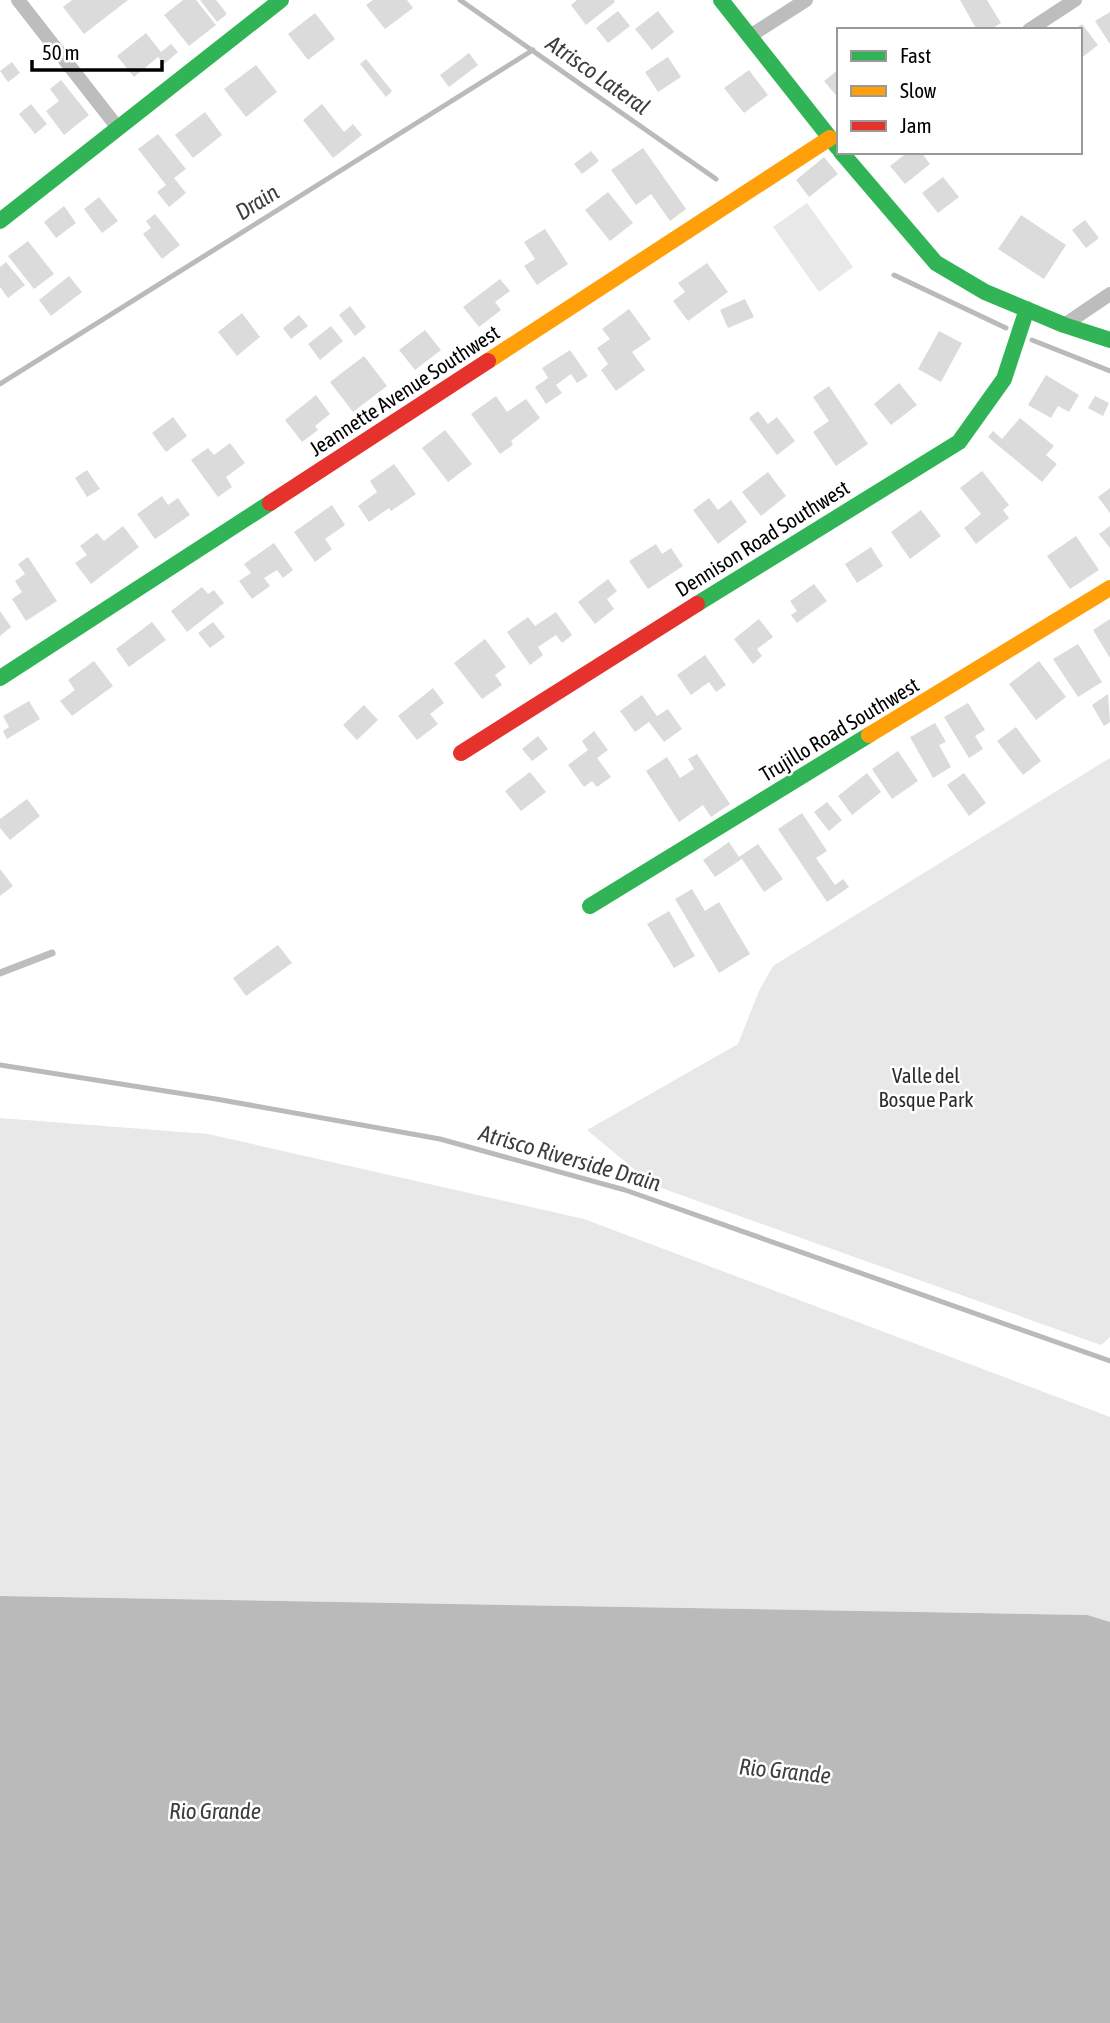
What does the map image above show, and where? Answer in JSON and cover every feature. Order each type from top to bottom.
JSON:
[{"type":"street","points":[[18,0],[118,128]]},
{"type":"street","points":[[0,221],[281,0]]},
{"type":"street","points":[[721,0],[837,146]]},
{"type":"street","points":[[750,36],[806,0]]},
{"type":"street","points":[[1032,28],[1075,0]]},
{"type":"street","name":"Jeannette Avenue Southwest","points":[[0,678],[837,146]]},
{"type":"street","points":[[844,154],[936,263],[985,292],[1065,325],[1110,340]]},
{"type":"street","points":[[1065,325],[1110,294]]},
{"type":"street","name":"Dennison Road Southwest","points":[[461,753],[782,550],[959,442],[1004,379],[1027,309]]},
{"type":"street","name":"Trujillo Road Southwest","points":[[590,906],[1110,588]]},
{"type":"lane","points":[[0,973],[52,953]]},
{"type":"green space","points":[[807,203],[853,267],[819,292],[773,227]]},
{"type":"green space","name":"Valle del Bosque Park","points":[[1110,758],[1110,1337],[1101,1345],[653,1185],[587,1130],[738,1044],[759,991],[773,966]]},
{"type":"green space","points":[[0,1118],[208,1134],[584,1219],[1110,1417],[1110,1622],[1086,1615],[0,1596]]},
{"type":"water","name":"Rio Grande","points":[[0,1596],[1087,1615],[1110,1622],[1110,2023],[0,2023]]},
{"type":"building","points":[[72,0],[128,0],[84,34],[63,7]]},
{"type":"building","points":[[183,0],[196,0],[216,25],[189,46],[164,15]]},
{"type":"building","points":[[200,0],[216,0],[227,14],[217,22]]},
{"type":"building","points":[[373,0],[407,0],[413,8],[385,29],[366,5]]},
{"type":"building","points":[[577,0],[615,2],[586,25],[571,5]]},
{"type":"building","points":[[960,0],[987,0],[1001,23],[993,28],[976,28]]},
{"type":"building","points":[[618,11],[630,26],[608,43],[596,28]]},
{"type":"building","points":[[658,11],[674,32],[652,50],[635,29]]},
{"type":"building","points":[[1110,12],[1110,44],[1095,21]]},
{"type":"building","points":[[315,13],[335,39],[308,60],[288,34]]},
{"type":"building","points":[[1082,24],[1098,45],[1082,57],[1082,28],[1077,28]]},
{"type":"building","points":[[146,33],[161,52],[171,44],[178,52],[164,64],[158,57],[134,77],[117,56]]},
{"type":"building","points":[[469,53],[478,65],[449,87],[440,75]]},
{"type":"building","points":[[668,57],[681,77],[658,92],[645,72]]},
{"type":"building","points":[[366,59],[392,91],[386,97],[360,64]]},
{"type":"building","points":[[12,62],[20,73],[8,82],[0,71]]},
{"type":"building","points":[[256,65],[277,92],[246,117],[224,89]]},
{"type":"building","points":[[749,70],[768,95],[744,113],[724,88]]},
{"type":"building","points":[[837,71],[837,97],[824,81]]},
{"type":"building","points":[[61,80],[89,115],[64,135],[46,111],[59,101],[50,89]]},
{"type":"building","points":[[31,104],[47,124],[35,134],[19,114]]},
{"type":"building","points":[[322,104],[344,132],[353,124],[362,135],[333,158],[303,120]]},
{"type":"building","points":[[205,112],[222,135],[193,158],[175,135]]},
{"type":"building","points":[[158,134],[186,169],[174,178],[186,193],[169,207],[157,192],[166,185],[138,149]]},
{"type":"building","points":[[643,148],[686,209],[670,221],[651,194],[636,205],[611,170]]},
{"type":"building","points":[[591,151],[599,161],[582,174],[574,164]]},
{"type":"building","points":[[905,154],[922,154],[930,164],[905,184],[890,166]]},
{"type":"building","points":[[824,157],[838,174],[809,197],[796,180]]},
{"type":"building","points":[[943,177],[959,197],[938,213],[922,193]]},
{"type":"building","points":[[608,192],[633,223],[610,241],[585,210]]},
{"type":"building","points":[[99,197],[118,221],[102,233],[84,209]]},
{"type":"building","points":[[64,206],[76,223],[56,238],[44,222]]},
{"type":"building","points":[[155,214],[180,245],[162,259],[143,234],[151,228],[146,221]]},
{"type":"building","points":[[1021,215],[1066,245],[1044,279],[998,249]]},
{"type":"building","points":[[1085,220],[1099,238],[1086,248],[1072,230]]},
{"type":"building","points":[[545,229],[568,264],[537,285],[524,266],[535,259],[524,242]]},
{"type":"building","points":[[28,241],[54,274],[34,289],[8,256]]},
{"type":"building","points":[[6,262],[25,285],[8,298],[0,287],[0,267]]},
{"type":"building","points":[[707,263],[728,292],[688,321],[673,301],[685,292],[678,283]]},
{"type":"building","points":[[69,276],[82,292],[51,316],[39,300]]},
{"type":"building","points":[[500,279],[510,291],[495,302],[501,310],[479,327],[463,307]]},
{"type":"building","points":[[745,299],[754,317],[728,328],[720,310]]},
{"type":"building","points":[[350,306],[366,327],[355,336],[339,315]]},
{"type":"building","points":[[629,309],[651,339],[632,352],[645,370],[616,391],[601,370],[608,364],[597,348],[610,339],[602,329]]},
{"type":"building","points":[[242,313],[260,337],[237,356],[218,332]]},
{"type":"building","points":[[299,315],[308,326],[291,339],[283,328]]},
{"type":"building","points":[[331,326],[343,341],[320,360],[308,344]]},
{"type":"building","points":[[425,330],[441,350],[415,370],[399,350]]},
{"type":"building","points":[[939,331],[962,343],[941,382],[918,369]]},
{"type":"building","points":[[570,350],[588,376],[577,383],[571,374],[556,385],[562,393],[546,404],[535,387],[548,378],[542,368]]},
{"type":"building","points":[[364,356],[387,386],[353,412],[330,382]]},
{"type":"building","points":[[1046,375],[1079,395],[1069,412],[1058,406],[1051,418],[1028,405]]},
{"type":"building","points":[[899,383],[917,405],[891,425],[874,404]]},
{"type":"building","points":[[829,386],[868,444],[836,466],[813,432],[829,421],[813,397]]},
{"type":"building","points":[[316,395],[330,414],[315,426],[318,430],[302,442],[285,420]]},
{"type":"building","points":[[496,396],[507,412],[526,399],[540,418],[511,441],[513,445],[500,454],[471,414]]},
{"type":"building","points":[[1095,396],[1109,403],[1103,416],[1088,408]]},
{"type":"building","points":[[758,411],[768,424],[777,417],[795,441],[777,455],[749,418]]},
{"type":"building","points":[[173,417],[187,436],[166,452],[152,433]]},
{"type":"building","points":[[1020,418],[1054,446],[1046,455],[1057,464],[1042,482],[988,437],[993,431],[1002,439]]},
{"type":"building","points":[[445,430],[472,464],[448,482],[422,448]]},
{"type":"building","points":[[230,443],[245,463],[226,477],[232,487],[218,497],[191,460],[208,448],[214,455]]},
{"type":"building","points":[[394,464],[416,494],[369,522],[358,506],[377,492],[370,481]]},
{"type":"building","points":[[87,470],[100,489],[87,497],[75,478]]},
{"type":"building","points":[[982,471],[1009,505],[1003,510],[1009,518],[976,544],[964,528],[981,514],[960,488]]},
{"type":"building","points":[[768,472],[786,496],[761,516],[742,492]]},
{"type":"building","points":[[1110,488],[1110,513],[1098,497]]},
{"type":"building","points":[[162,496],[168,505],[178,498],[190,515],[155,539],[137,514]]},
{"type":"building","points":[[709,498],[718,510],[731,500],[747,522],[718,544],[693,510]]},
{"type":"building","points":[[332,505],[345,525],[325,539],[332,549],[315,562],[294,532]]},
{"type":"building","points":[[921,510],[941,536],[910,559],[891,532]]},
{"type":"building","points":[[123,526],[139,547],[91,584],[75,563],[87,555],[80,546],[97,533],[104,541]]},
{"type":"building","points":[[1110,526],[1110,548],[1099,534]]},
{"type":"building","points":[[1076,536],[1099,570],[1070,589],[1047,556]]},
{"type":"building","points":[[274,543],[293,570],[283,578],[277,570],[264,578],[270,586],[252,599],[239,581],[251,573],[244,564]]},
{"type":"building","points":[[656,544],[662,554],[671,548],[683,566],[648,589],[629,561]]},
{"type":"building","points":[[871,547],[883,566],[857,583],[845,564]]},
{"type":"building","points":[[28,557],[57,601],[26,621],[12,599],[22,592],[15,581],[25,574],[18,564]]},
{"type":"building","points":[[608,579],[617,591],[607,599],[614,609],[595,624],[578,602]]},
{"type":"building","points":[[814,584],[827,601],[797,623],[791,615],[797,611],[790,601]]},
{"type":"building","points":[[202,587],[208,594],[214,590],[224,603],[187,632],[171,611]]},
{"type":"building","points":[[0,611],[11,627],[0,636]]},
{"type":"building","points":[[556,612],[572,635],[562,643],[556,635],[538,647],[543,655],[530,665],[507,632],[528,617],[535,626]]},
{"type":"building","points":[[759,619],[773,637],[757,649],[762,656],[753,664],[734,639]]},
{"type":"building","points":[[1110,619],[1110,658],[1093,630]]},
{"type":"building","points":[[152,622],[166,640],[129,667],[116,649]]},
{"type":"building","points":[[213,622],[225,637],[210,648],[198,633]]},
{"type":"building","points":[[485,639],[506,667],[495,675],[502,685],[482,699],[454,663]]},
{"type":"building","points":[[1078,644],[1102,682],[1078,697],[1053,659]]},
{"type":"building","points":[[705,655],[726,685],[716,692],[709,682],[691,695],[677,675]]},
{"type":"building","points":[[94,661],[113,686],[72,716],[60,701],[75,690],[68,680]]},
{"type":"building","points":[[1039,661],[1066,697],[1036,720],[1009,684]]},
{"type":"building","points":[[433,688],[444,703],[430,714],[438,724],[417,740],[398,716]]},
{"type":"building","points":[[1108,694],[1110,722],[1104,726],[1092,705]]},
{"type":"building","points":[[642,695],[657,716],[668,709],[682,729],[664,742],[649,722],[635,732],[620,711]]},
{"type":"building","points":[[29,701],[40,719],[7,739],[3,731],[9,727],[3,716]]},
{"type":"building","points":[[968,703],[985,730],[975,736],[983,749],[969,758],[944,717]]},
{"type":"building","points":[[364,705],[378,720],[357,740],[343,725]]},
{"type":"building","points":[[935,723],[946,742],[939,745],[951,767],[933,778],[910,737]]},
{"type":"building","points":[[1016,727],[1041,761],[1023,775],[997,741]]},
{"type":"building","points":[[594,731],[608,750],[597,758],[611,777],[597,787],[592,781],[584,787],[568,765],[588,750],[582,741]]},
{"type":"building","points":[[538,736],[548,749],[532,761],[522,749]]},
{"type":"building","points":[[898,751],[918,781],[892,799],[872,769]]},
{"type":"building","points":[[697,754],[730,804],[711,817],[703,805],[679,822],[646,771],[667,757],[680,778],[694,769],[688,759]]},
{"type":"building","points":[[530,772],[546,792],[521,811],[505,791]]},
{"type":"building","points":[[867,773],[881,792],[852,815],[838,796]]},
{"type":"building","points":[[964,773],[986,803],[969,816],[947,785]]},
{"type":"building","points":[[27,799],[40,816],[10,840],[0,828],[0,819]]},
{"type":"building","points":[[827,802],[842,820],[829,831],[814,812]]},
{"type":"building","points":[[802,813],[827,851],[816,858],[835,885],[843,879],[849,887],[827,902],[778,829]]},
{"type":"building","points":[[729,842],[739,857],[758,844],[783,879],[764,892],[742,859],[715,877],[703,860]]},
{"type":"building","points":[[0,869],[13,886],[0,896]]},
{"type":"building","points":[[692,889],[705,911],[719,902],[750,954],[719,973],[675,899]]},
{"type":"building","points":[[669,911],[695,956],[674,968],[647,924]]},
{"type":"building","points":[[278,945],[292,963],[246,996],[233,978]]},
{"type":"waterway","name":"Atrisco Lateral","points":[[460,0],[716,179]]},
{"type":"waterway","name":"Drain","points":[[0,384],[533,50]]},
{"type":"waterway","name":"Atrisco Lateral","points":[[894,275],[1006,328]]},
{"type":"waterway","name":"Atrisco Lateral","points":[[1032,340],[1110,371]]},
{"type":"waterway","name":"Atrisco Riverside Drain","points":[[0,1065],[216,1099],[440,1139],[625,1190],[1110,1361]]},
{"type":"traffic: fast","points":[[0,221],[281,0]]},
{"type":"traffic: fast","points":[[721,0],[837,147]]},
{"type":"traffic: fast","points":[[843,154],[936,263],[985,292],[1064,325],[1110,340]]},
{"type":"traffic: fast","points":[[697,604],[959,442],[1004,379],[1027,309]]},
{"type":"traffic: fast","points":[[0,678],[270,503]]},
{"type":"traffic: fast","points":[[590,906],[869,735]]},
{"type":"traffic: slow","points":[[488,361],[830,138]]},
{"type":"traffic: slow","points":[[869,735],[1110,588]]},
{"type":"traffic: jam","points":[[270,503],[488,361]]},
{"type":"traffic: jam","points":[[461,753],[697,604]]}]
